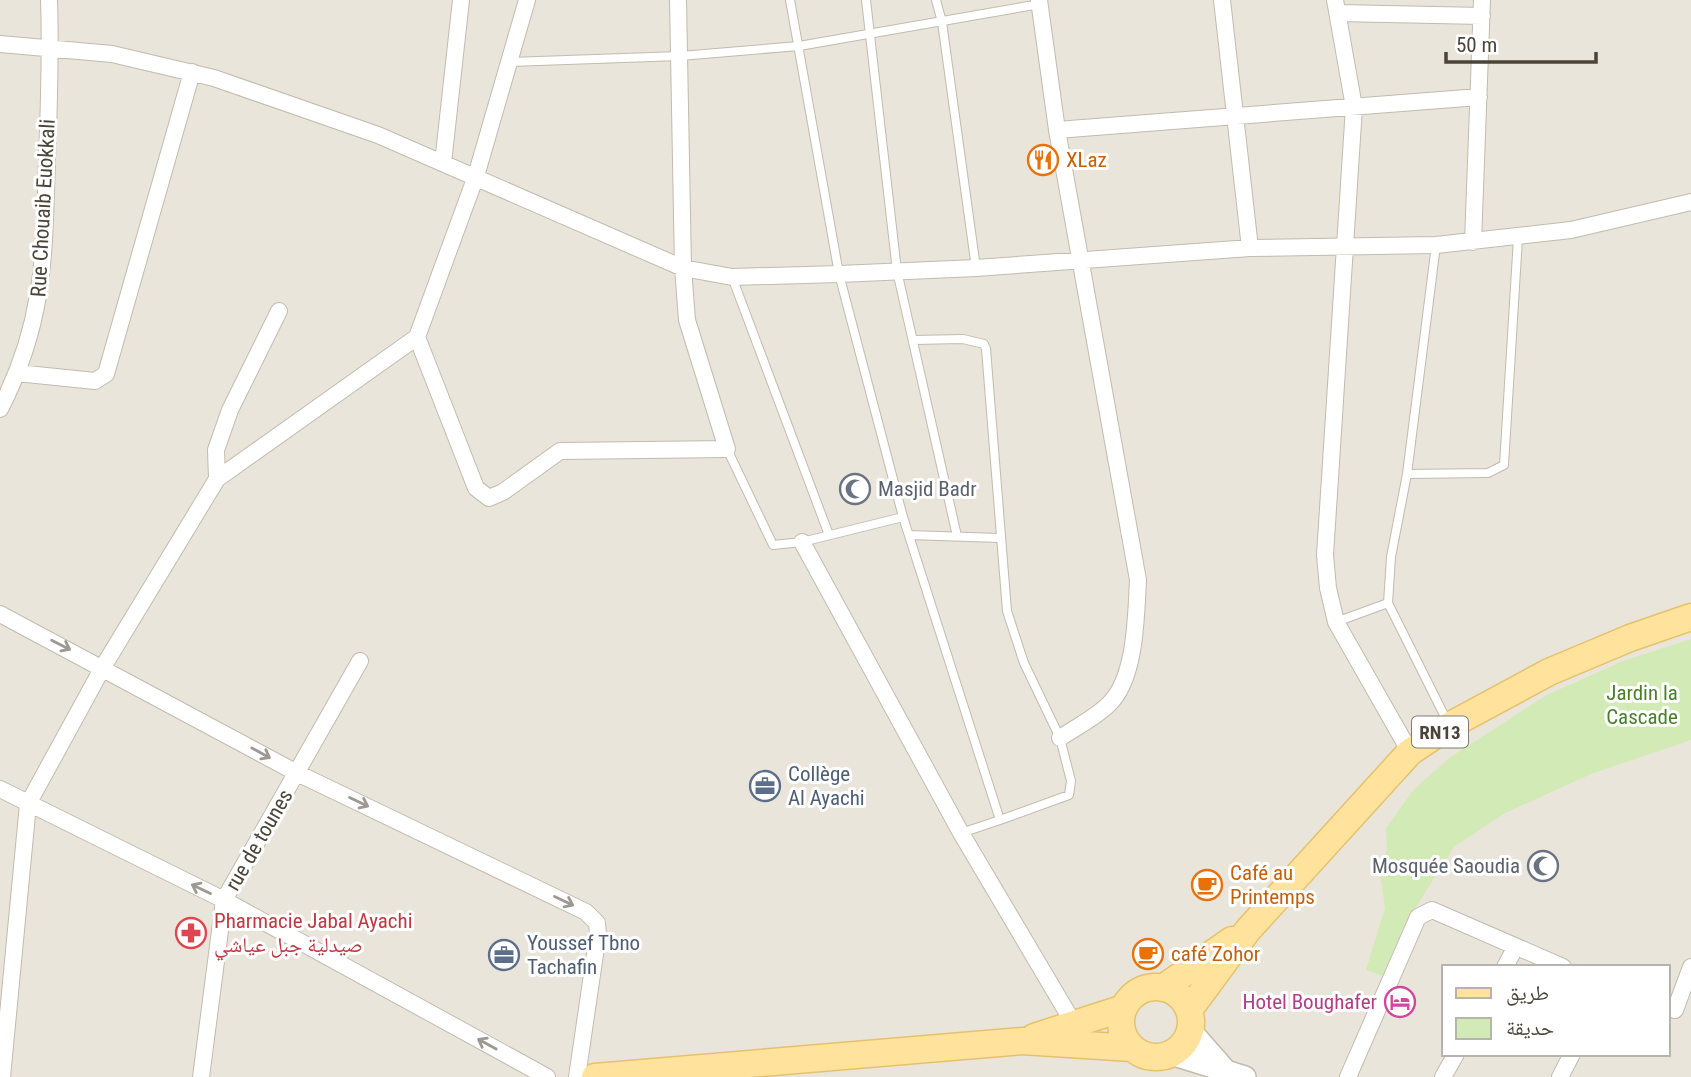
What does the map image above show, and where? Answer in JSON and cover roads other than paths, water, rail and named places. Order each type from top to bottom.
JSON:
[{"type":"main road","name":"RN13","points":[[595,1077],[1022,1041],[1132,1048],[1151,1057],[1171,1054],[1186,1040],[1189,1020],[1248,930],[1410,752],[1450,726],[1549,672],[1630,638],[1691,617]]},
{"type":"main road","name":"RN13","points":[[1022,1041],[1124,1008],[1140,991],[1163,988],[1248,930]]},
{"type":"main road","points":[[1163,988],[1183,1000],[1189,1020]]},
{"type":"main road","points":[[1124,1008],[1122,1030],[1132,1048]]},
{"type":"street","name":"Rue Chouaib Euokkali","points":[[0,409],[29,343],[41,294],[51,47],[49,0]]},
{"type":"street","points":[[443,163],[461,0]]},
{"type":"street","points":[[2,1077],[28,804],[103,667],[217,479],[416,337],[476,176],[527,0]]},
{"type":"street","points":[[416,337],[476,488],[489,498],[503,492],[560,451],[727,449],[687,320],[683,268],[678,0]]},
{"type":"street","points":[[1222,0],[1250,248]]},
{"type":"street","points":[[1040,2],[1057,130],[1139,580],[1135,632],[1124,682],[1111,702],[1096,716],[1060,737]]},
{"type":"street","points":[[1410,752],[1336,622],[1328,588],[1325,555],[1354,107],[1337,7],[1482,8],[1473,242]]},
{"type":"street","points":[[0,44],[111,54],[192,72],[321,114],[476,176],[683,268],[732,276],[976,268],[1080,258],[1250,248],[1436,245],[1571,230],[1691,202]]},
{"type":"street","points":[[17,373],[95,381],[106,374],[192,72]]},
{"type":"street","points":[[1057,130],[1479,97]]},
{"type":"street","points":[[217,479],[216,450],[230,410],[279,311]]},
{"type":"street","points":[[802,542],[961,833],[1074,1024]]},
{"type":"street","points":[[0,614],[297,773],[586,912],[597,923],[598,934],[577,1077]]},
{"type":"street","name":"rue de tounes","points":[[201,1077],[224,900],[360,661]]},
{"type":"street","points":[[0,789],[224,900],[547,1077]]},
{"type":"street","points":[[1348,1077],[1418,917],[1425,911],[1432,910],[1558,965]]},
{"type":"street","points":[[1506,965],[1515,948]]},
{"type":"street","points":[[1691,967],[1672,1008],[1691,1016]]},
{"type":"street","points":[[1189,1020],[1235,1074]]},
{"type":"street","points":[[1171,1054],[1235,1074]]},
{"type":"street","points":[[1443,1077],[1455,1056]]},
{"type":"street","points":[[1560,1077],[1571,1056]]},
{"type":"lane","points":[[790,0],[839,274],[903,517],[1000,820]]},
{"type":"lane","points":[[866,0],[897,271],[957,536]]},
{"type":"lane","points":[[936,0],[942,22],[976,268]]},
{"type":"lane","points":[[510,62],[680,56],[799,46],[1040,2]]},
{"type":"lane","points":[[1407,474],[1488,473],[1504,465],[1518,238]]},
{"type":"lane","points":[[1436,245],[1407,474],[1391,557],[1388,603],[1450,726]]},
{"type":"lane","points":[[732,276],[829,535]]},
{"type":"lane","points":[[914,340],[963,339],[984,344],[986,349],[1002,583],[1015,640],[1060,737],[1071,781],[1069,795],[961,833]]},
{"type":"lane","points":[[727,449],[769,541],[780,546],[903,517]]},
{"type":"lane","points":[[909,535],[999,538]]},
{"type":"lane","points":[[1336,622],[1388,603]]},
{"type":"place","name":"XLaz","points":[[1043,160]]},
{"type":"place","name":"Masjid Badr","points":[[855,489]]},
{"type":"place","name":"Collège Al Ayachi","points":[[765,786]]},
{"type":"place","name":"Mosquée Saoudia","points":[[1543,866]]},
{"type":"place","name":"Café au Printemps","points":[[1207,885]]},
{"type":"place","name":"Pharmacie Jabal Ayachi صيدلية جبل عياشي","points":[[191,933]]},
{"type":"place","name":"café Zohor","points":[[1148,954]]},
{"type":"place","name":"Youssef Tbno Tachafin","points":[[504,955]]},
{"type":"place","name":"Hotel Boughafer","points":[[1400,1002]]},
{"type":"park label","name":"Jardin la Cascade","points":[[1642,705]]}]
